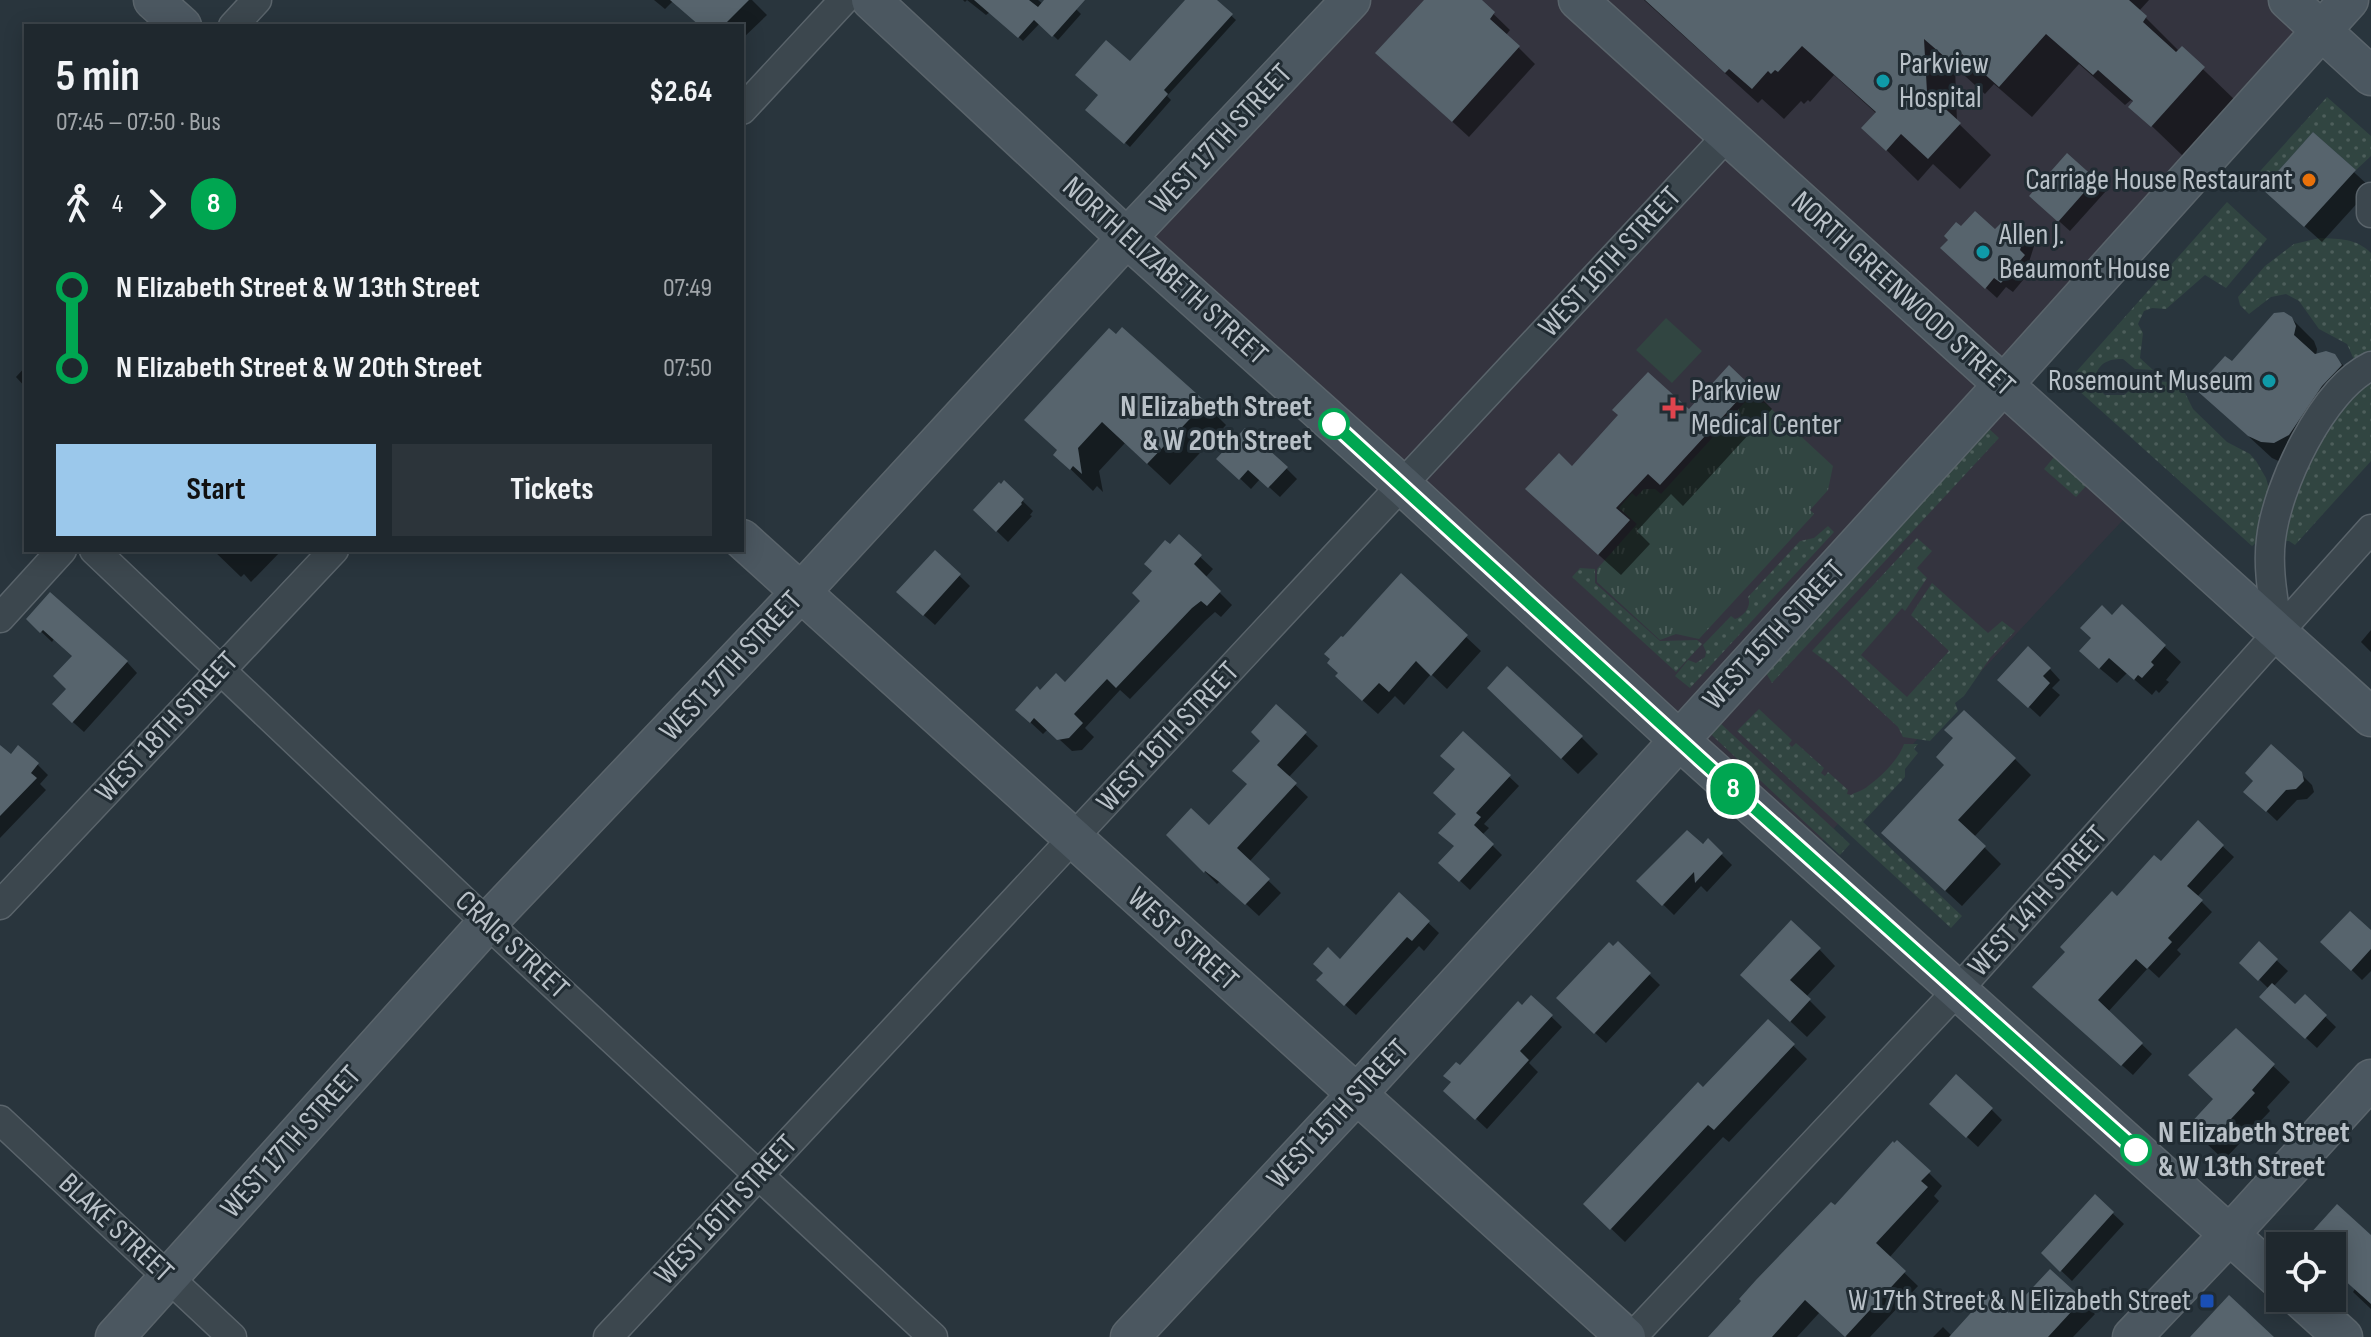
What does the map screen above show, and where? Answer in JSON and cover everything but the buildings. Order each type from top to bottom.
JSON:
[{"type":"street","points":[[153,0],[180,24]]},
{"type":"street","points":[[235,24],[257,0]]},
{"type":"street","points":[[744,108],[844,0]]},
{"type":"street","name":"NORTH ELIZABETH STREET","points":[[871,0],[1127,238],[1678,739],[2266,1267]]},
{"type":"street","name":"WEST 17TH STREET","points":[[115,1337],[487,923],[801,592],[1351,0]]},
{"type":"street","name":"NORTH GREENWOOD STREET","points":[[1578,0],[2371,717]]},
{"type":"street","points":[[2288,0],[2371,76]]},
{"type":"street","name":"WEST 15TH STREET","points":[[1130,1337],[1356,1095],[2004,385],[2349,0]]},
{"type":"street","name":"WEST 16TH STREET","points":[[608,1337],[1728,135]]},
{"type":"street","points":[[2371,197],[2371,213]]},
{"type":"street","points":[[2278,632],[2271,540],[2277,513],[2312,430],[2334,396],[2351,378],[2371,366]]},
{"type":"street","name":"WEST 14TH STREET","points":[[1629,1337],[1957,991],[2371,529]]},
{"type":"street","name":"WEST STREET","points":[[744,541],[1356,1095],[1629,1337]]},
{"type":"street","points":[[0,618],[60,552]]},
{"type":"street","name":"CRAIG STREET","points":[[96,552],[487,923],[933,1337]]},
{"type":"street","name":"WEST 18TH STREET","points":[[0,905],[332,552]]},
{"type":"street","points":[[2132,1337],[2371,1079]]},
{"type":"street","name":"BLAKE STREET","points":[[0,1120],[232,1337]]},
{"type":"street","points":[[2315,1312],[2343,1337]]},
{"type":"shaded area","name":"Parkview Medical Center","points":[[1351,0],[2288,0],[2321,31],[2004,384],[2137,505],[1808,856],[1127,238]]},
{"type":"green space","points":[[2327,97],[2371,136],[2371,156],[2356,170],[2313,132],[2262,189],[2252,180]]},
{"type":"green space","points":[[2227,202],[2267,239],[2226,288],[2205,275],[2166,309],[2144,311],[2138,324],[2143,333],[2140,358],[2153,370],[2135,369],[2119,359],[2104,364],[2096,374],[2078,376],[2076,372]]},
{"type":"green space","points":[[2320,238],[2354,242],[2371,253],[2371,358],[2356,364],[2347,344],[2319,329],[2299,301],[2286,294],[2271,297],[2249,314],[2240,305],[2238,297],[2265,266],[2294,244]]},
{"type":"green space","points":[[1666,318],[1702,351],[1672,383],[1636,350]]},
{"type":"green space","points":[[2371,375],[2371,461],[2295,545],[2281,541],[2289,506],[2321,432]]},
{"type":"green space","points":[[2142,381],[2177,382],[2193,409],[2227,442],[2250,454],[2256,461],[2266,478],[2273,503],[2257,542],[2252,546],[2077,386],[2096,386],[2105,395],[2124,395]]},
{"type":"green space","points":[[1746,401],[1765,403],[1833,466],[1828,490],[1810,510],[1814,514],[1699,639],[1676,634],[1660,640],[1597,582],[1597,569],[1637,524],[1619,508],[1632,493],[1636,497],[1644,489],[1655,489],[1661,494]]},
{"type":"green space","points":[[1987,427],[1999,438],[1772,683],[1763,668]]},
{"type":"green space","points":[[2054,457],[2086,486],[2076,497],[2044,469]]},
{"type":"green space","points":[[1828,526],[1834,532],[1690,688],[1675,676],[1688,660],[1696,663],[1705,657],[1703,645],[1731,616],[1735,619],[1744,613],[1749,604],[1748,597],[1800,541],[1814,538]]},
{"type":"green space","points":[[1917,538],[1932,551],[1917,568],[1927,578],[1905,611],[1902,608],[1861,655],[1907,697],[1949,651],[1911,615],[1932,583],[1988,633],[2002,621],[2015,631],[1990,658],[1964,696],[1955,703],[1958,711],[1930,741],[1903,737],[1898,727],[1812,651]]},
{"type":"green space","points":[[1580,568],[1595,569],[1595,583],[1660,641],[1697,640],[1702,644],[1676,672],[1572,577]]},
{"type":"green space","points":[[1759,709],[1792,740],[1789,744],[1792,747],[1796,743],[1824,768],[1821,773],[1825,776],[1828,772],[1851,795],[1866,788],[1884,773],[1904,744],[1918,744],[1914,749],[1918,753],[1905,769],[1905,777],[1863,822],[1962,916],[1951,928],[1737,731]]},
{"type":"green space","points":[[1720,723],[1850,844],[1840,855],[1712,735],[1712,728]]},
{"type":"bus line","name":"8","points":[[1334,424],[1700,759],[2136,1150]]},
{"type":"place","name":"Parkview Hospital","points":[[1883,81]]},
{"type":"place","name":"Carriage House Restaurant","points":[[2309,180]]},
{"type":"place","name":"Allen J. Beaumont House","points":[[1983,252]]},
{"type":"place","name":"Rosemount Museum","points":[[2269,381]]},
{"type":"place","name":"Parkview Medical Center","points":[[1673,408]]},
{"type":"place","name":"N Elizabeth Street & W 20th Street","points":[[1334,424]]},
{"type":"place","name":"N Elizabeth Street & W 13th Street","points":[[2136,1150]]},
{"type":"place","name":"W 17th Street & N Elizabeth Street","points":[[2207,1301]]}]
